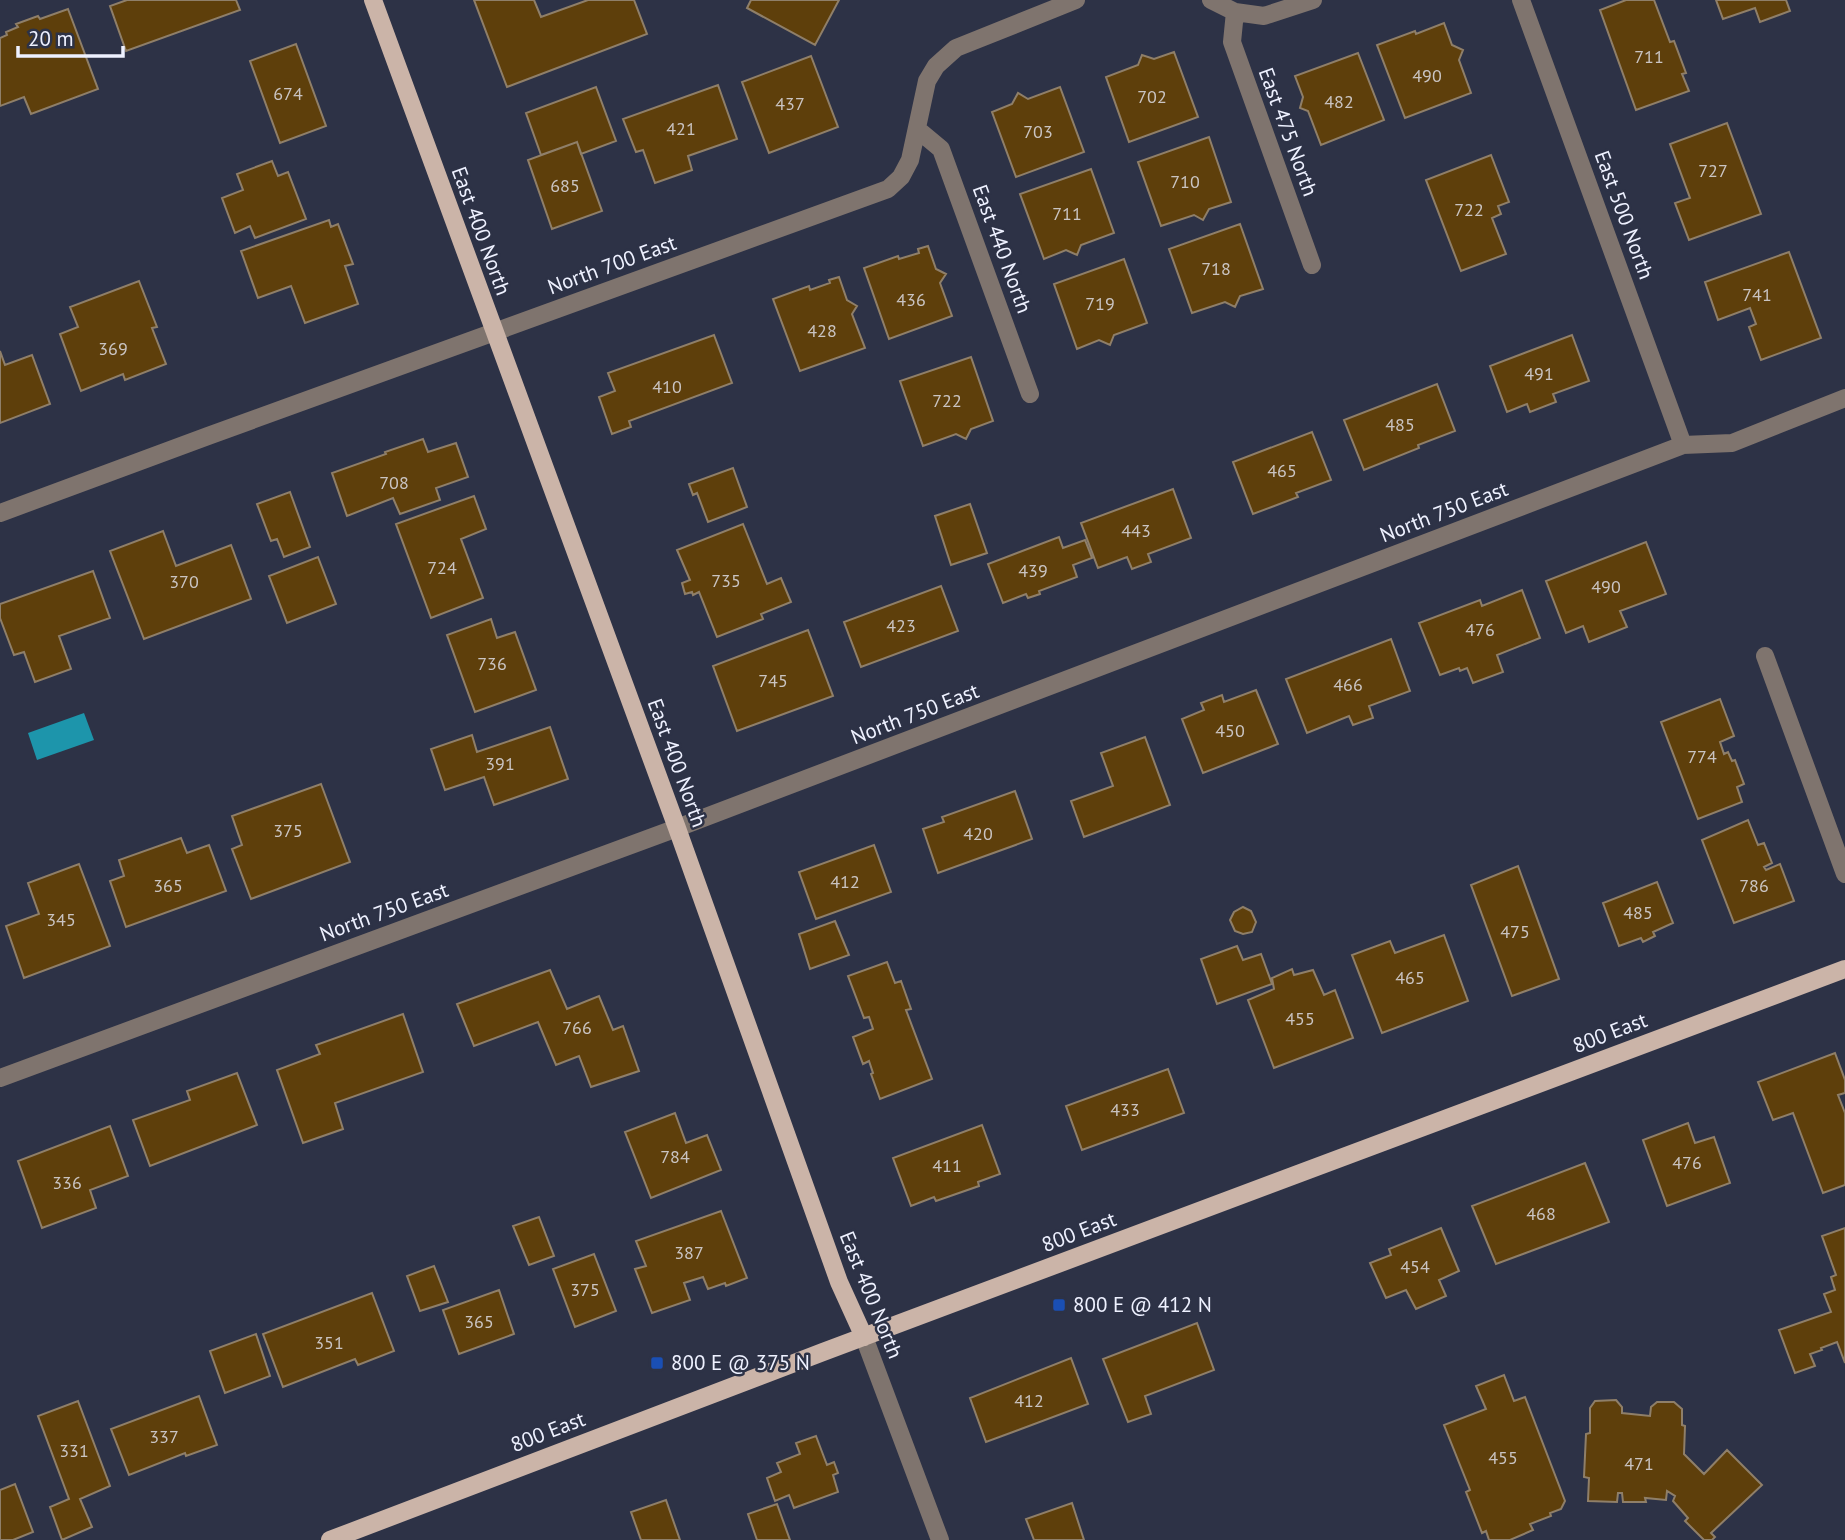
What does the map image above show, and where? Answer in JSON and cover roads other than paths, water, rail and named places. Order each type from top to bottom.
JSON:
[{"type":"main road","name":"East 400 North","points":[[373,0],[677,828],[838,1282],[864,1337]]},
{"type":"main road","name":"800 East","points":[[330,1540],[1845,969]]},
{"type":"street","name":"North 700 East","points":[[0,513],[888,189],[901,177],[910,160],[927,81],[936,66],[956,48],[1076,0]]},
{"type":"street","points":[[1211,0],[1235,12],[1264,16],[1313,0]]},
{"type":"street","name":"East 500 North","points":[[1521,0],[1683,445]]},
{"type":"street","name":"East 475 North","points":[[1235,12],[1232,43],[1312,265]]},
{"type":"street","name":"East 440 North","points":[[917,129],[941,149],[1030,394]]},
{"type":"street","name":"North 750 East","points":[[0,1078],[677,828],[1683,445],[1732,443],[1845,398]]},
{"type":"street","points":[[1765,656],[1845,874]]},
{"type":"street","name":"East 400 North","points":[[864,1337],[940,1540]]},
{"type":"water","points":[[84,713],[94,740],[37,760],[28,733]]},
{"type":"place","name":"800 E @ 412 N","points":[[1059,1305]]},
{"type":"place","name":"800 E @ 375 N","points":[[657,1363]]}]
